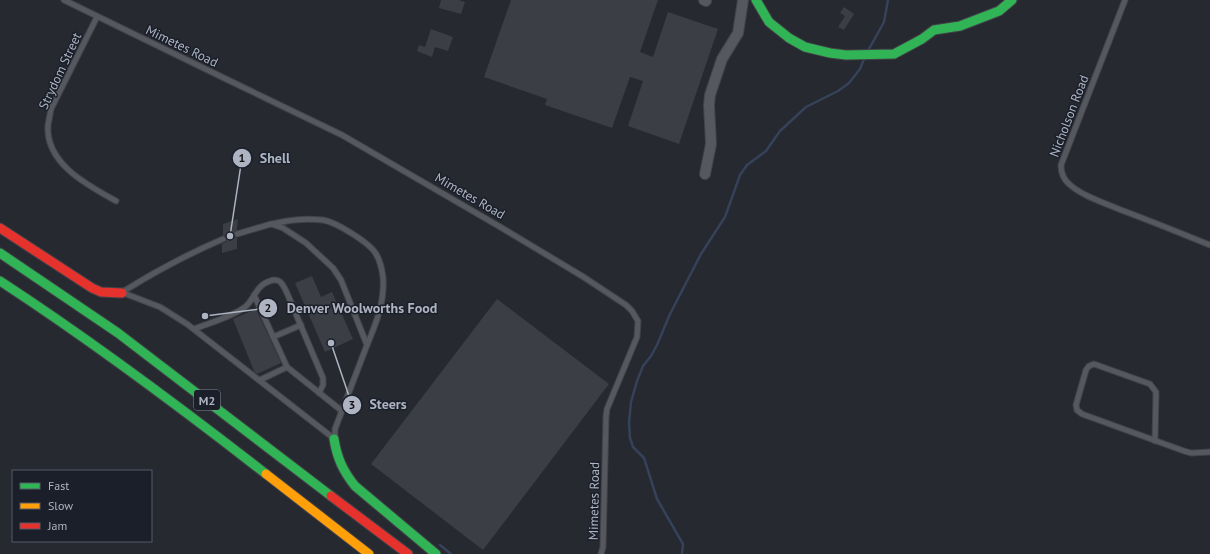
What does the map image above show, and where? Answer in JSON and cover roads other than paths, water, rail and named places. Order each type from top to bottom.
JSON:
[{"type":"main road","points":[[756,0],[769,22],[789,38],[805,47],[846,55],[882,55],[894,54],[901,51],[918,42],[934,30],[960,26],[999,11],[1012,0]]},
{"type":"main road","points":[[0,228],[92,288],[101,292],[122,293]]},
{"type":"main road","name":"M2","points":[[0,253],[118,333],[408,554]]},
{"type":"main road","name":"M2","points":[[0,281],[77,332],[140,377],[369,554]]},
{"type":"main road","points":[[334,439],[340,465],[345,475],[355,486],[436,554]]},
{"type":"street","points":[[705,174],[711,144],[709,105],[710,95],[722,59],[738,33],[743,0]]},
{"type":"lane","name":"Mimetes Road","points":[[64,0],[342,135],[582,276],[626,304],[638,321],[637,337],[607,409],[604,546],[601,554]]},
{"type":"lane","name":"Nicholson Road","points":[[1125,0],[1061,165],[1063,178],[1079,191],[1105,203],[1210,245]]},
{"type":"lane","name":"Strydom Street","points":[[97,17],[52,109],[48,126],[52,147],[60,162],[76,176],[116,201]]},
{"type":"lane","points":[[122,293],[160,307],[194,329],[334,439],[342,411],[376,324],[380,308],[383,278],[376,254],[345,229],[325,220],[297,219],[271,224],[237,234]]},
{"type":"lane","points":[[271,224],[283,228],[306,243],[333,268],[341,280],[367,345]]},
{"type":"lane","points":[[122,293],[163,267],[223,239]]},
{"type":"lane","points":[[194,329],[246,307],[258,288],[266,282],[278,280],[287,293],[323,378],[323,384],[319,393]]},
{"type":"lane","points":[[254,295],[287,367],[342,411]]},
{"type":"lane","points":[[273,337],[300,325]]},
{"type":"lane","points":[[1155,441],[1156,392],[1153,387],[1150,384],[1094,364],[1089,366],[1086,370],[1076,405],[1082,414],[1155,441],[1191,454],[1210,452]]},
{"type":"lane","points":[[260,380],[287,367]]},
{"type":"waterway","points":[[869,49],[884,22],[888,0]]},
{"type":"waterway","points":[[682,554],[683,544],[657,499],[644,458],[633,447],[630,438],[629,423],[631,402],[637,381],[643,366],[657,345],[670,314],[701,254],[725,217],[740,175],[747,165],[766,151],[780,131],[806,107],[838,91],[849,83],[860,69],[864,59]]},
{"type":"waterway","points":[[440,545],[451,554]]},
{"type":"place","name":"Shell","points":[[230,236]]},
{"type":"place","name":"Denver Woolworths Food","points":[[205,316]]},
{"type":"place","name":"Steers","points":[[331,343]]}]
